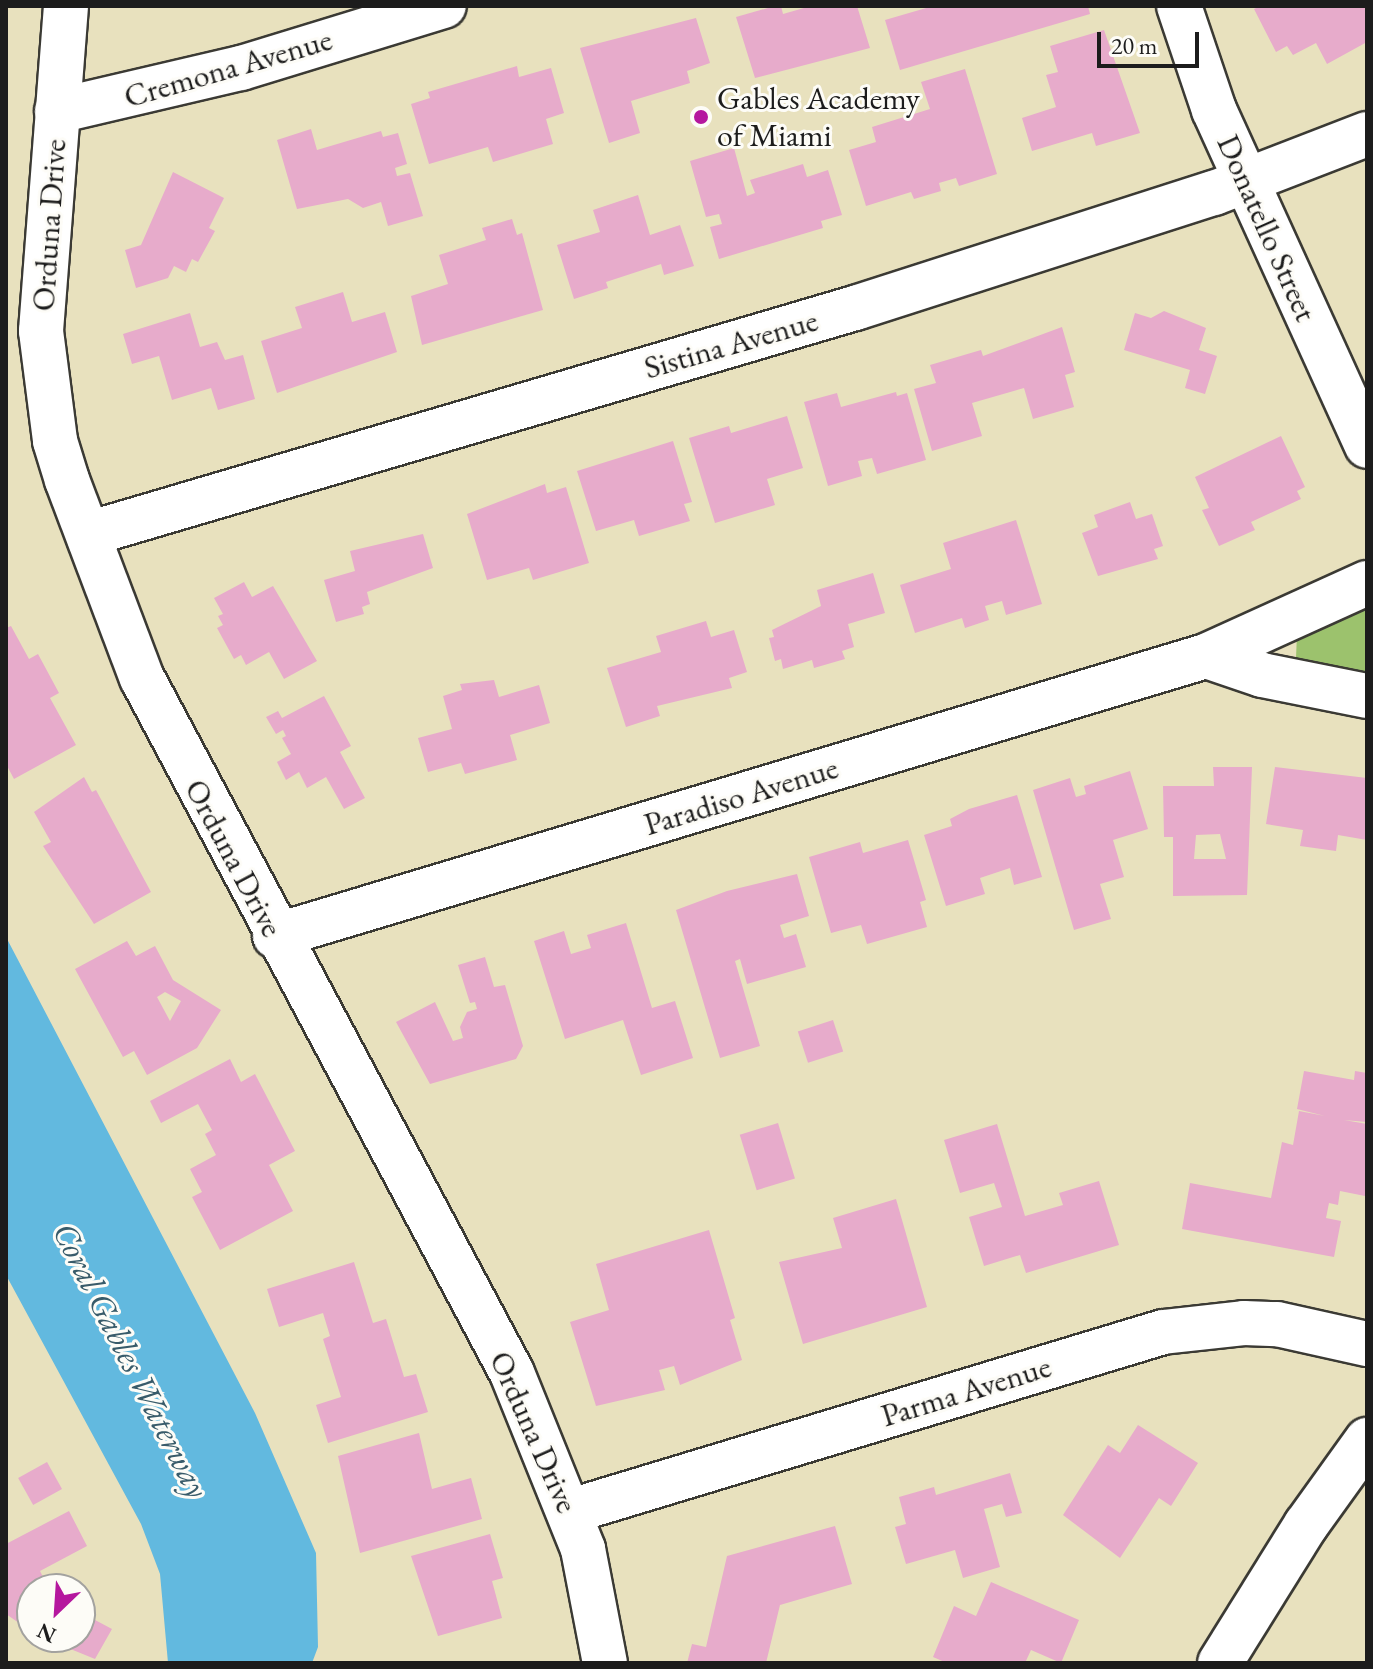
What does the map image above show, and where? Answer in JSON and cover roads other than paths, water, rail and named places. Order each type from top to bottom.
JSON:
[{"type":"street","name":"Orduna Drive","points":[[66,6],[41,331],[55,441],[142,678],[275,936],[512,1373],[571,1511],[594,1591],[605,1663]]},
{"type":"street","name":"Cremona Avenue","points":[[57,111],[228,71],[444,6]]},
{"type":"street","name":"Donatello Street","points":[[1179,6],[1246,183],[1367,446]]},
{"type":"street","name":"Sistina Avenue","points":[[88,534],[855,308],[1246,183],[1367,134]]},
{"type":"street","name":"Paradiso Avenue","points":[[275,936],[1206,656],[1367,583]]},
{"type":"street","points":[[1206,656],[1262,675],[1367,696]]},
{"type":"street","name":"Parma Avenue","points":[[571,1511],[1163,1332],[1277,1324],[1367,1344]]},
{"type":"street","points":[[1220,1663],[1306,1525],[1367,1440]]},
{"type":"water","name":"Coral Gables Waterway","points":[[6,937],[255,1413],[316,1553],[318,1647],[312,1663],[168,1663],[160,1574],[141,1524],[6,1275]]},
{"type":"place","name":"Gables Academy of Miami","points":[[701,117]]}]
